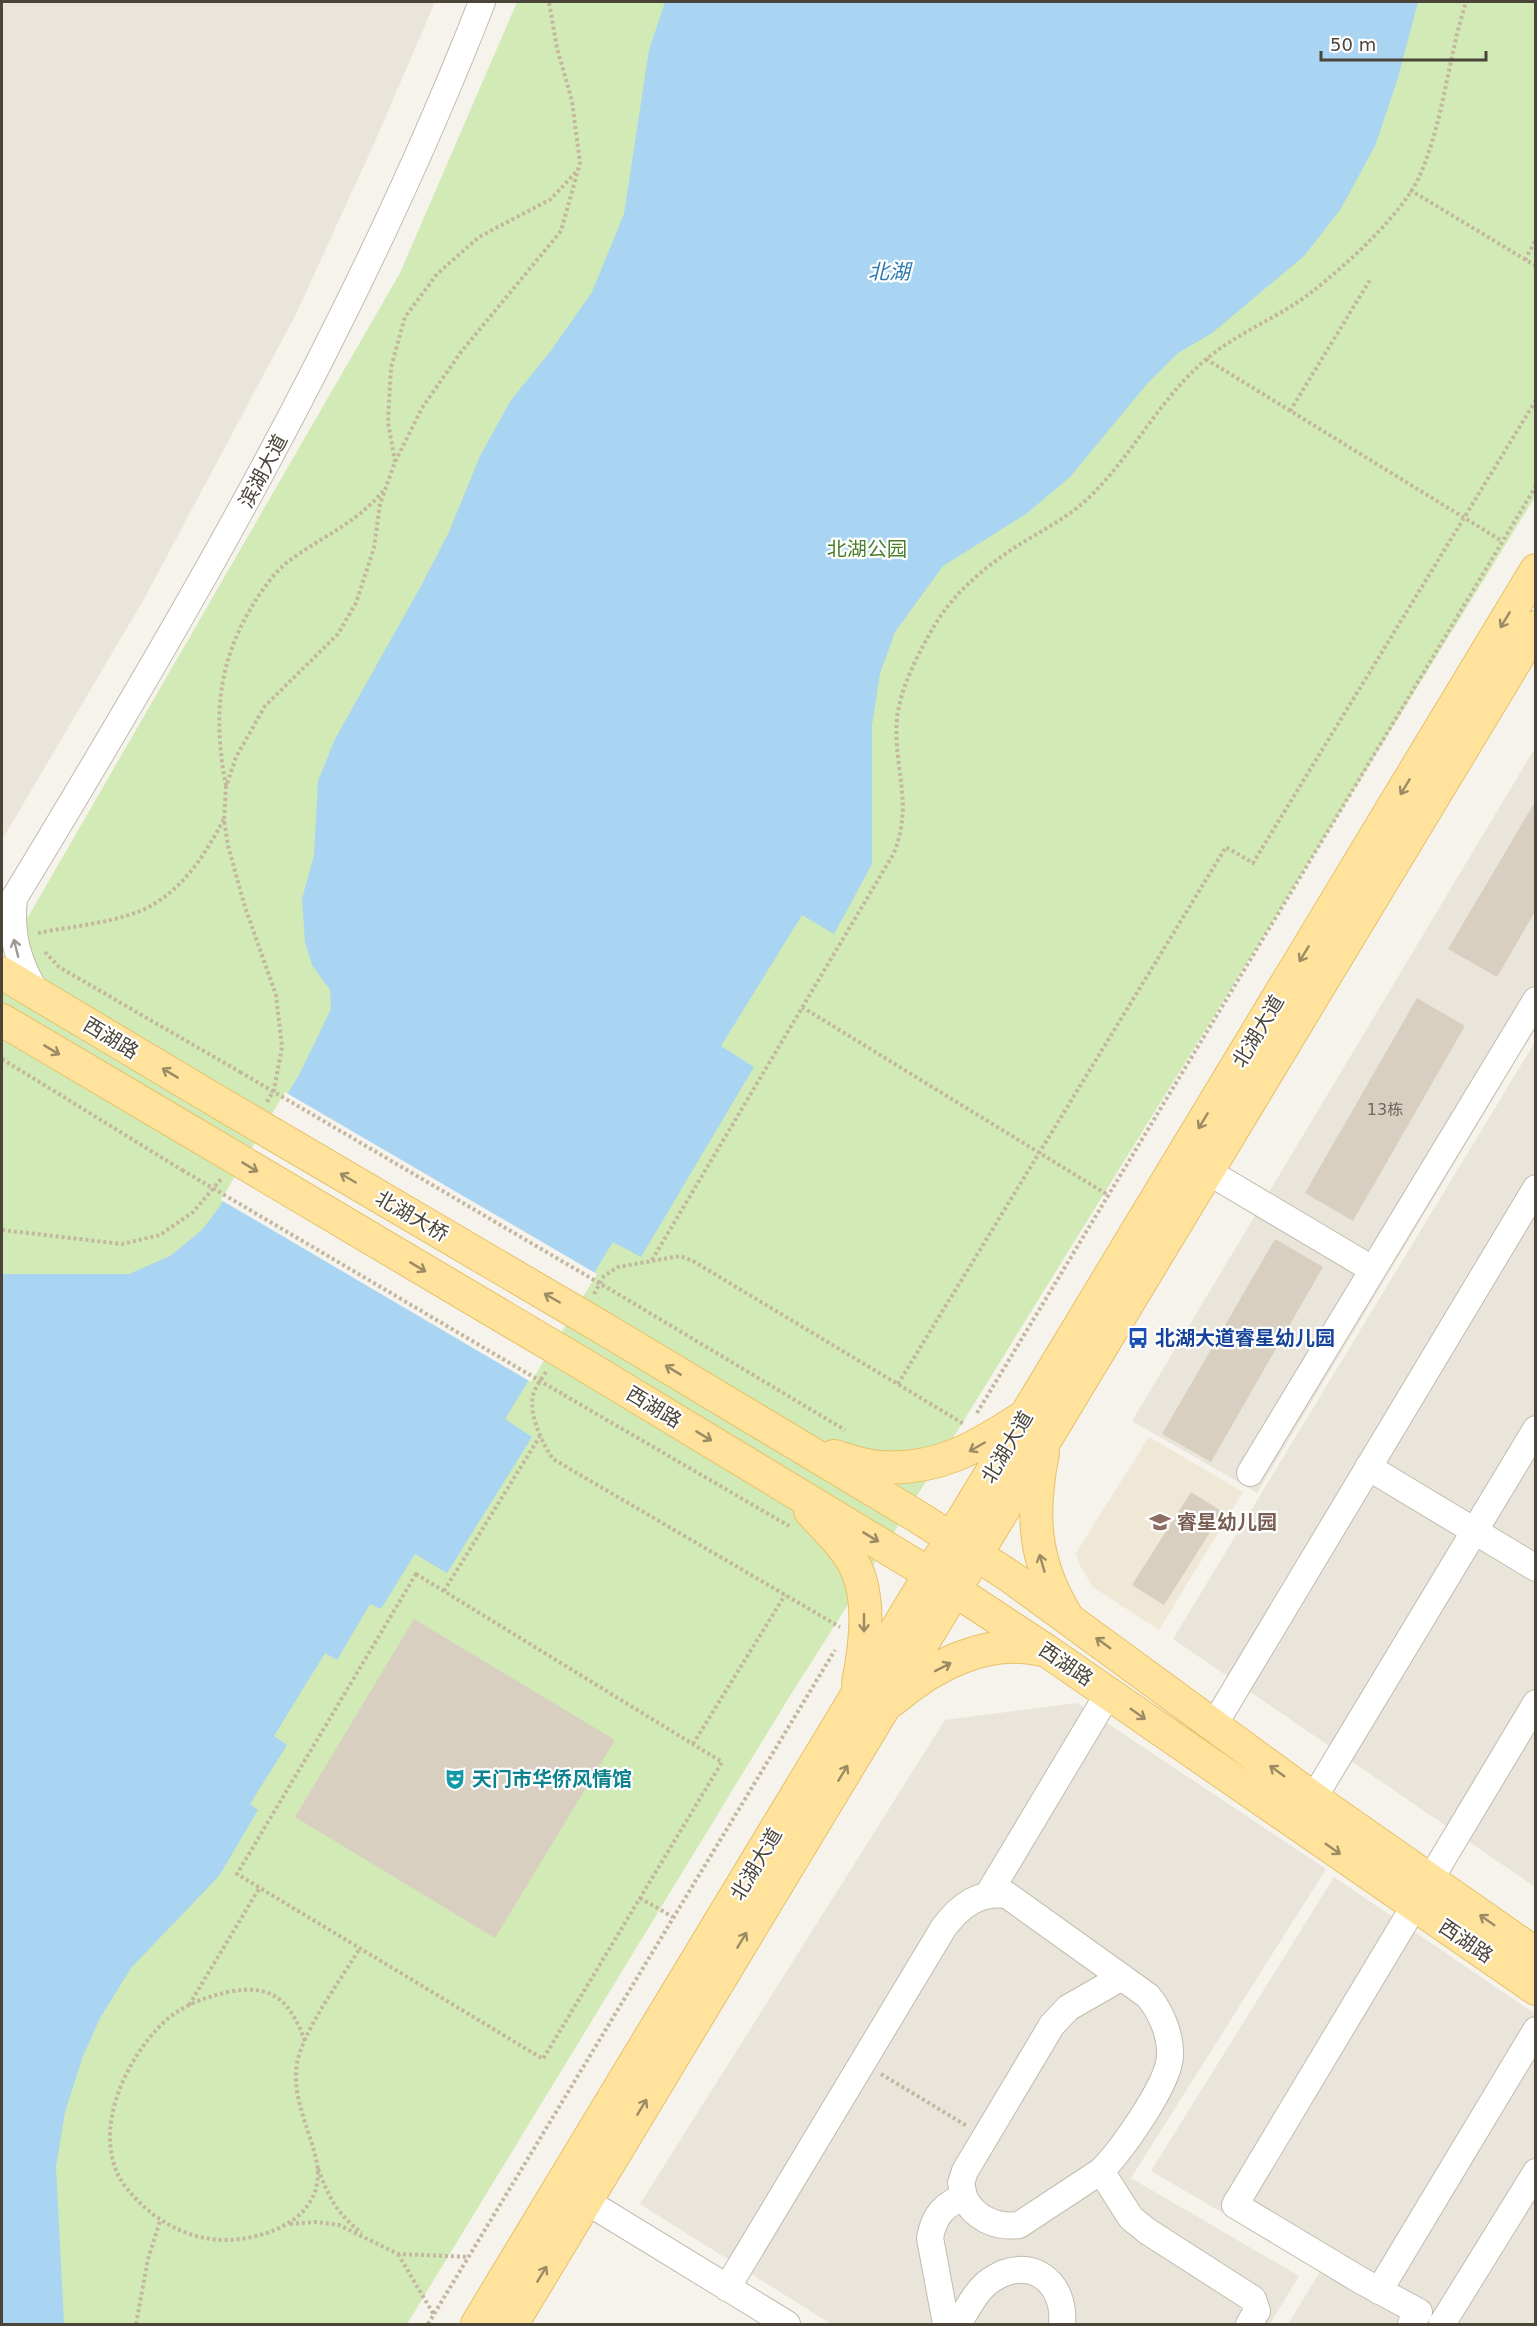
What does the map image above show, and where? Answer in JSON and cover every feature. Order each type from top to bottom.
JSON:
[{"type":"main road","name":"北湖大道","points":[[477,2325],[867,1706],[964,1546],[1536,570]]},
{"type":"main road","name":"北湖大道","points":[[1037,1425],[1207,1171],[1536,627]]},
{"type":"main road","name":"西湖路","points":[[2,973],[220,1103]]},
{"type":"main road","name":"西湖路","points":[[7,1027],[200,1137]]},
{"type":"main road","name":"北湖大桥","points":[[220,1103],[603,1328]]},
{"type":"main road","name":"北湖大桥","points":[[200,1137],[581,1363]]},
{"type":"main road","name":"西湖路","points":[[603,1328],[964,1546],[1067,1616],[1313,1798],[1536,1989]]},
{"type":"main road","name":"西湖路","points":[[581,1363],[942,1582],[1047,1651],[1297,1825],[1536,1954]]},
{"type":"main road","points":[[807,1450],[878,1467],[915,1466],[969,1452],[1037,1425],[1035,1516],[1038,1544],[1050,1587],[1067,1616]]},
{"type":"main road","points":[[787,1486],[839,1542],[854,1565],[863,1588],[867,1706],[907,1689],[940,1667],[965,1656],[999,1646],[1024,1645],[1047,1651]]},
{"type":"main road","name":"北湖大道","points":[[512,2325],[586,2201],[867,1706]]},
{"type":"street","name":"滨湖大道","points":[[10,908],[144,652],[315,340],[386,189],[465,2]]},
{"type":"street","name":"滨湖大道","points":[[10,908],[158,660],[253,491],[329,347],[404,184],[482,2]]},
{"type":"street","points":[[10,908],[25,975],[38,995]]},
{"type":"street","points":[[1250,1473],[1536,1000]]},
{"type":"street","points":[[1207,1171],[1372,1269]]},
{"type":"street","points":[[1214,1725],[1536,1188]]},
{"type":"street","points":[[1297,1825],[1536,1429]]},
{"type":"street","points":[[1368,1467],[1536,1568]]},
{"type":"street","points":[[727,2288],[944,1927],[959,1908],[989,1893],[1108,1694]]},
{"type":"street","points":[[1536,1703],[1235,2205],[1379,2291],[1415,2318],[1443,2324],[1536,2172]]},
{"type":"street","points":[[989,1893],[1007,1895],[1122,1977],[1148,1996],[1157,2007],[1166,2028],[1170,2055],[1168,2070],[1129,2139],[1101,2171],[1019,2225],[1005,2227],[977,2215],[964,2197],[961,2183],[965,2171],[1052,2025],[1068,2007],[1122,1977]]},
{"type":"street","points":[[1379,2291],[1536,2030]]},
{"type":"street","points":[[1101,2171],[1131,2218],[1147,2232],[1253,2299],[1257,2311],[1249,2325]]},
{"type":"street","points":[[946,2325],[930,2238],[932,2226],[947,2203],[964,2197]]},
{"type":"street","points":[[586,2201],[786,2325]]},
{"type":"street","points":[[958,2325],[989,2281],[1006,2272],[1021,2268],[1047,2280],[1058,2291],[1063,2306],[1062,2325]]},
{"type":"path","points":[[226,787],[236,757],[265,706],[338,634],[356,603],[374,548],[380,504],[395,462],[422,408],[461,352],[561,231],[580,163],[572,101],[557,48],[549,2]]},
{"type":"path","points":[[652,1260],[894,853],[902,831],[905,809],[897,746],[897,716],[919,654],[937,621],[956,597],[980,574],[1084,502],[1108,475],[1170,394],[1206,359],[1310,293],[1353,258],[1392,216],[1419,177],[1446,92],[1458,27],[1466,2]]},
{"type":"path","points":[[395,462],[388,422],[391,367],[405,317],[437,274],[479,237],[551,199],[578,170]]},
{"type":"path","points":[[1410,190],[1536,266]]},
{"type":"path","points":[[1525,260],[1536,239]]},
{"type":"path","points":[[1290,411],[1370,280]]},
{"type":"path","points":[[1206,359],[1502,541]]},
{"type":"path","points":[[898,1384],[1226,847],[1253,863],[1536,400]]},
{"type":"path","points":[[975,1417],[1536,486]]},
{"type":"path","points":[[264,1109],[274,1090],[282,1047],[276,995],[245,907],[228,846],[224,819],[226,787],[220,756],[218,714],[224,667],[239,627],[261,593],[287,562],[368,510],[386,488]]},
{"type":"path","points":[[10,908],[125,916],[154,904],[203,857],[224,819]]},
{"type":"path","points":[[10,908],[39,940]]},
{"type":"path","points":[[41,946],[58,967],[623,1297],[847,1431]]},
{"type":"path","points":[[802,1007],[1108,1195]]},
{"type":"path","points":[[2,1059],[182,1170],[797,1531]]},
{"type":"path","points":[[2,1230],[122,1244],[160,1235],[193,1212],[223,1177]]},
{"type":"path","points":[[963,1431],[971,1421]]},
{"type":"path","points":[[444,1592],[541,1435]]},
{"type":"path","points":[[416,1574],[693,1744],[722,1762],[543,2059],[237,1874],[416,1574]]},
{"type":"path","points":[[693,1744],[785,1595]]},
{"type":"path","points":[[843,1629],[844,1620]]},
{"type":"path","points":[[428,2325],[836,1648]]},
{"type":"path","points":[[189,2005],[260,1887]]},
{"type":"path","points":[[640,1898],[673,1917]]},
{"type":"path","points":[[360,1948],[304,2041],[297,2062],[296,2084],[317,2166],[330,2200],[342,2217],[367,2238]]},
{"type":"path","points":[[304,2041],[289,2007],[277,1996],[257,1989],[201,1998],[170,2017],[144,2044],[127,2069],[115,2100],[111,2126],[113,2158],[124,2186],[142,2207],[160,2221],[194,2237],[229,2240],[266,2234],[290,2224],[315,2222],[339,2225],[398,2254],[469,2257]]},
{"type":"path","points":[[862,2063],[985,2137]]},
{"type":"path","points":[[290,2224],[302,2212],[315,2190],[317,2166]]},
{"type":"path","points":[[136,2325],[148,2259],[160,2221]]},
{"type":"path","points":[[398,2254],[434,2315]]},
{"type":"shaded area","points":[[2,2],[435,2],[373,146],[295,316],[144,599],[2,840]]},
{"type":"shaded area","points":[[1535,748],[1535,1029],[1257,1493],[1132,1421]]},
{"type":"shaded area","points":[[1535,1042],[1535,1887],[1173,1639]]},
{"type":"shaded area","name":"睿星幼儿园","points":[[1149,1437],[1243,1492],[1159,1630],[1093,1587],[1079,1564],[1076,1553]]},
{"type":"shaded area","points":[[1077,1703],[1326,1869],[1131,2178],[1299,2276],[1270,2324],[831,2324],[640,2204],[945,1720]]},
{"type":"shaded area","points":[[1334,1877],[1535,2014],[1535,2324],[1288,2324],[1321,2270],[1151,2171]]},
{"type":"green space","name":"北湖公园","points":[[517,2],[1535,2],[1535,497],[917,1496],[788,1699],[407,2324],[2,2324],[2,962],[400,273]]},
{"type":"water","name":"北湖","points":[[665,2],[1418,2],[1397,81],[1375,146],[1340,210],[1304,256],[1212,333],[1178,353],[1146,385],[1070,477],[1026,514],[943,566],[895,632],[880,673],[872,725],[872,864],[834,934],[802,915],[721,1046],[754,1067],[641,1257],[613,1242],[505,1419],[532,1437],[447,1573],[415,1554],[381,1609],[370,1604],[337,1660],[325,1653],[274,1736],[287,1745],[250,1804],[258,1810],[219,1876],[131,1968],[100,2018],[83,2056],[65,2112],[56,2167],[64,2324],[2,2324],[2,1274],[129,1274],[170,1256],[202,1230],[220,1206],[300,1073],[331,1009],[330,990],[312,965],[305,942],[302,899],[314,855],[318,781],[335,739],[449,532],[480,456],[511,400],[550,352],[592,292],[624,214],[649,50]]},
{"type":"pier","points":[[285,1092],[597,1274],[531,1382],[221,1200]]},
{"type":"building","points":[[1536,800],[1536,910],[1497,977],[1448,949]]},
{"type":"building","points":[[1417,998],[1465,1026],[1353,1221],[1305,1193]]},
{"type":"building","points":[[1275,1239],[1323,1267],[1211,1462],[1162,1434]]},
{"type":"building","points":[[1191,1492],[1223,1512],[1164,1605],[1132,1585]]},
{"type":"building","name":"天门市华侨风情馆","points":[[414,1619],[615,1740],[495,1938],[295,1817]]},
{"type":"place","name":"北湖大道睿星幼儿园","points":[[1138,1338]]},
{"type":"place","name":"睿星幼儿园","points":[[1160,1522]]},
{"type":"place","name":"天门市华侨风情馆","points":[[455,1779]]}]
